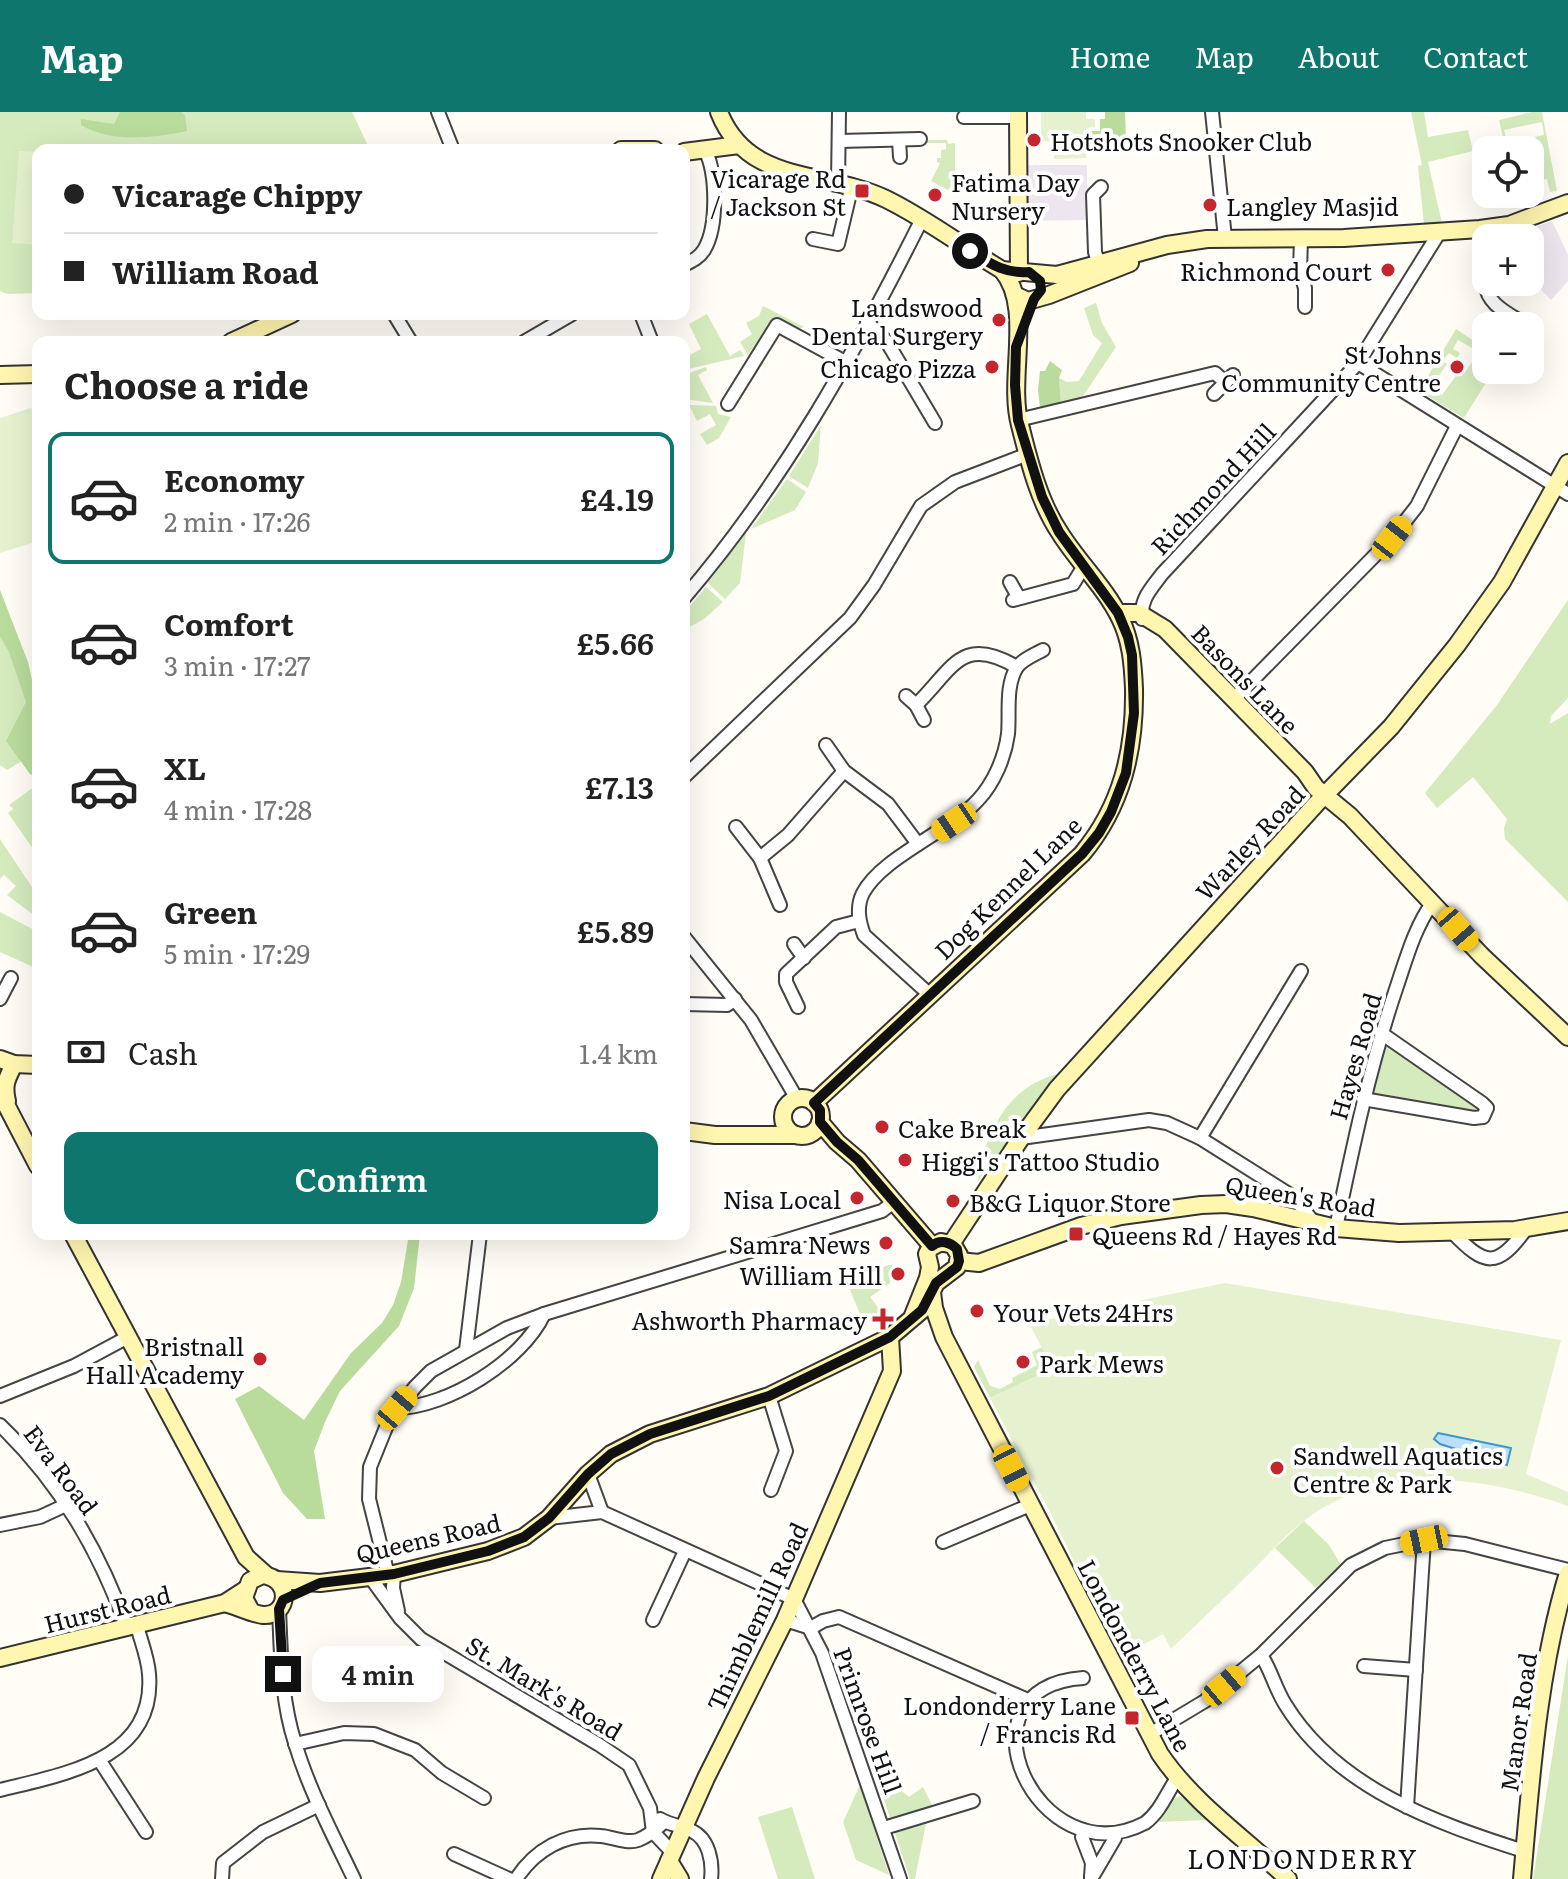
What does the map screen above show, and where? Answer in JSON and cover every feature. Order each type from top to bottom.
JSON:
[{"type":"street","points":[[438,112],[451,144]]},
{"type":"street","points":[[813,239],[838,244],[845,184],[839,141],[839,112]]},
{"type":"street","points":[[1212,112],[1225,238]]},
{"type":"street","points":[[964,131],[964,114],[1018,115],[1022,300],[1034,299],[1100,270]]},
{"type":"street","points":[[690,151],[705,150],[728,129],[755,158],[783,172],[845,184],[885,199],[1023,280],[1130,263],[1145,252],[1194,240],[1472,232]]},
{"type":"street","points":[[839,141],[920,139]]},
{"type":"street","points":[[899,140],[900,157]]},
{"type":"street","points":[[690,262],[698,258],[709,239],[715,184],[705,150]]},
{"type":"street","points":[[1100,270],[1095,252],[1093,195],[1101,187]]},
{"type":"street","points":[[1516,224],[1568,203]]},
{"type":"street","points":[[690,590],[786,463],[847,363],[922,219]]},
{"type":"street","name":"Richmond Hill","points":[[1145,620],[1145,597],[1162,574],[1358,363],[1439,233]]},
{"type":"street","points":[[1301,238],[1300,272],[1305,288],[1305,307]]},
{"type":"street","name":"Dog Kennel Lane","points":[[814,1103],[1054,881],[1099,833],[1120,790],[1130,753],[1134,673],[1126,631],[1118,613],[1059,532],[1042,497],[1018,420],[1016,347],[1023,280],[1040,281],[1041,290],[1034,299],[1016,347]]},
{"type":"street","points":[[1488,296],[1508,312]]},
{"type":"street","points":[[244,336],[279,320]]},
{"type":"street","points":[[534,336],[562,320]]},
{"type":"street","points":[[867,322],[887,342],[923,391],[935,423]]},
{"type":"street","points":[[728,404],[777,325],[847,363]]},
{"type":"street","points":[[1358,363],[1562,489]]},
{"type":"street","points":[[1018,420],[1215,373],[1229,378],[1214,394]]},
{"type":"street","points":[[0,375],[32,374]]},
{"type":"street","points":[[1234,699],[1392,538],[1417,506],[1457,426]]},
{"type":"street","points":[[690,771],[850,618],[874,585],[921,506],[955,482],[1028,454]]},
{"type":"street","name":"Warley Road","points":[[951,1244],[1057,1089],[1391,727],[1457,645],[1562,489],[1568,463]]},
{"type":"street","points":[[1010,582],[1016,599],[1073,584],[1084,566]]},
{"type":"street","points":[[1118,613],[1145,620]]},
{"type":"street","points":[[1126,631],[1145,620]]},
{"type":"street","name":"Basons Lane","points":[[1145,620],[1165,629],[1305,772],[1324,780],[1328,792],[1482,956],[1568,1037]]},
{"type":"street","points":[[929,994],[864,935],[859,921],[859,903],[864,891],[879,875],[918,844],[954,822],[979,799],[994,776],[1008,735],[1009,692],[1017,667],[1043,650]]},
{"type":"street","points":[[924,720],[911,700],[956,661],[976,653],[996,655],[1017,667]]},
{"type":"street","points":[[826,745],[844,771],[888,804],[918,844]]},
{"type":"street","points":[[760,858],[788,835],[844,771]]},
{"type":"street","points":[[736,827],[760,858],[780,905]]},
{"type":"street","name":"Hayes Road","points":[[1336,1228],[1363,1099],[1381,1033],[1418,925],[1433,902]]},
{"type":"street","points":[[798,1007],[786,982],[786,974],[836,927],[859,921]]},
{"type":"street","points":[[690,944],[751,1020],[797,1099]]},
{"type":"street","points":[[794,944],[804,958]]},
{"type":"street","points":[[1200,1138],[1301,971]]},
{"type":"street","points":[[0,999],[11,978]]},
{"type":"street","points":[[690,1004],[727,1005],[735,999]]},
{"type":"street","points":[[1363,1099],[1474,1118],[1483,1117],[1486,1113],[1487,1108],[1482,1103],[1381,1033]]},
{"type":"street","points":[[11,1114],[4,1090],[5,1069],[32,1066]]},
{"type":"street","points":[[0,1093],[32,1154]]},
{"type":"street","points":[[690,1132],[715,1135],[797,1135],[808,1135],[816,1130],[820,1122],[820,1110],[805,1099],[797,1099],[787,1107],[786,1127],[797,1135],[837,1142]]},
{"type":"street","points":[[748,1135],[784,1120]]},
{"type":"street","points":[[1021,1138],[1149,1120],[1167,1123],[1200,1138],[1292,1196],[1313,1221]]},
{"type":"street","points":[[820,1122],[858,1160],[932,1246]]},
{"type":"street","points":[[400,1618],[369,1499],[370,1467],[380,1437],[397,1408],[431,1371],[507,1328],[544,1314],[882,1211],[895,1201]]},
{"type":"street","name":"Queen's Road","points":[[953,1267],[979,1263],[1081,1226],[1170,1208],[1226,1204],[1336,1228],[1399,1233],[1526,1229],[1568,1221]]},
{"type":"street","points":[[1453,1233],[1480,1259],[1490,1260],[1505,1251],[1526,1229]]},
{"type":"street","points":[[76,1240],[246,1557],[284,1591],[281,1644],[285,1703],[295,1744],[319,1805],[354,1879]]},
{"type":"street","points":[[466,1350],[479,1240]]},
{"type":"street","points":[[892,1371],[874,1345],[890,1337],[922,1310],[936,1283],[953,1267],[957,1249],[951,1244],[941,1242],[932,1246],[927,1254],[930,1267],[912,1318]]},
{"type":"street","points":[[930,1267],[935,1272],[953,1267]]},
{"type":"street","name":"Londonderry Lane","points":[[932,1292],[944,1337],[1150,1734],[1177,1778],[1281,1877]]},
{"type":"street","points":[[397,1408],[419,1407],[470,1386],[520,1345],[539,1326],[544,1314]]},
{"type":"street","points":[[912,1318],[926,1323],[944,1337]]},
{"type":"street","points":[[0,1396],[74,1366],[128,1337]]},
{"type":"street","name":"Thimblemill Road","points":[[661,1879],[706,1778],[785,1620],[892,1371],[890,1337]]},
{"type":"street","name":"Queens Road","points":[[271,1578],[320,1583],[370,1577],[507,1545],[524,1537],[549,1518],[588,1474],[611,1454],[650,1434],[769,1396],[874,1345]]},
{"type":"street","points":[[769,1396],[786,1451],[771,1490]]},
{"type":"street","name":"Eva Road","points":[[0,1425],[33,1459],[68,1504],[132,1627],[149,1675],[145,1712],[133,1737],[100,1761],[0,1790]]},
{"type":"street","points":[[588,1474],[602,1512]]},
{"type":"street","points":[[0,1525],[40,1517],[68,1504]]},
{"type":"street","points":[[943,1542],[1030,1505]]},
{"type":"street","points":[[549,1518],[602,1512],[794,1599]]},
{"type":"street","points":[[1150,1734],[1205,1701],[1261,1655],[1351,1565],[1385,1548],[1424,1540],[1478,1547],[1568,1572]]},
{"type":"street","points":[[1407,1807],[1424,1540]]},
{"type":"street","points":[[653,1620],[685,1551]]},
{"type":"street","points":[[246,1557],[245,1601],[281,1644]]},
{"type":"street","name":"Manor Road","points":[[1522,1879],[1543,1693],[1568,1572]]},
{"type":"street","points":[[247,1585],[257,1576],[271,1578]]},
{"type":"street","name":"St. Mark's Road","points":[[370,1577],[400,1618],[421,1639],[601,1738],[629,1765],[650,1808],[653,1832]]},
{"type":"street","name":"Queens Road","points":[[281,1605],[320,1583]]},
{"type":"street","name":"Hurst Road","points":[[0,1658],[225,1603],[247,1585]]},
{"type":"street","name":"Primrose Hill","points":[[794,1599],[811,1628],[900,1879]]},
{"type":"street","points":[[225,1603],[270,1615],[281,1605]]},
{"type":"street","points":[[785,1620],[811,1628],[839,1617],[1030,1701]]},
{"type":"street","points":[[1261,1655],[1285,1705],[1311,1738],[1371,1788],[1436,1821],[1524,1851]]},
{"type":"street","points":[[1364,1666],[1416,1670]]},
{"type":"street","points":[[1083,1678],[1059,1682],[1030,1701],[1019,1718],[1015,1753],[1023,1784],[1031,1799],[1054,1822],[1082,1837],[1115,1838],[1146,1822],[1177,1778]]},
{"type":"street","points":[[295,1744],[344,1733],[374,1734],[415,1750],[442,1773],[478,1795],[484,1781]]},
{"type":"street","points":[[100,1761],[146,1832]]},
{"type":"street","name":"Primrose Hill","points":[[884,1828],[973,1801]]},
{"type":"street","points":[[222,1879],[223,1863],[263,1832],[319,1805]]},
{"type":"street","name":"St. Mark's Road","points":[[650,1808],[664,1822],[685,1829]]},
{"type":"street","points":[[516,1879],[528,1862],[548,1846],[588,1835],[636,1841],[664,1822]]},
{"type":"street","points":[[685,1829],[693,1831],[708,1849],[711,1879]]},
{"type":"street","points":[[653,1832],[671,1857],[680,1879]]},
{"type":"street","points":[[1082,1837],[1092,1863],[1092,1878]]},
{"type":"street","points":[[1092,1878],[1115,1838]]},
{"type":"street","points":[[454,1854],[509,1879]]},
{"type":"shaded area","points":[[1087,165],[1087,220],[1019,221],[1018,167]]},
{"type":"shaded area","points":[[1552,221],[1568,255],[1568,281],[1551,300],[1544,293],[1544,224]]},
{"type":"green space","points":[[0,112],[352,112],[367,144],[32,144],[32,293],[7,294],[0,291]]},
{"type":"green space","points":[[120,112],[181,112],[185,115],[187,131],[161,136],[119,137],[81,125],[81,119],[114,124]]},
{"type":"green space","points":[[1041,112],[1086,112],[1086,119],[1095,119],[1095,127],[1086,128],[1086,158],[1054,159],[1054,142],[1041,141]]},
{"type":"green space","points":[[1105,112],[1125,112],[1126,139],[1121,143],[1086,145],[1086,131],[1100,131],[1100,119],[1105,119]]},
{"type":"green space","points":[[1411,112],[1424,112],[1428,137],[1468,130],[1472,151],[1428,162],[1442,223],[1424,225],[1418,166],[1422,165]]},
{"type":"green space","points":[[1542,112],[1557,191],[1550,192],[1547,179],[1544,180],[1544,136],[1540,136],[1544,135],[1542,122],[1504,130],[1505,136],[1503,136],[1499,120]]},
{"type":"green space","points":[[921,140],[955,143],[955,184],[959,184],[954,193],[931,181],[940,163],[937,158],[941,158],[941,150],[946,149],[946,143],[921,143]]},
{"type":"green space","points":[[19,151],[32,152],[32,245],[12,243]]},
{"type":"green space","points":[[1096,303],[1102,323],[1116,347],[1083,396],[1061,403],[1059,378],[1067,382],[1079,381],[1102,343],[1093,335],[1084,308]]},
{"type":"green space","points":[[763,306],[804,327],[798,329],[775,317],[748,355],[740,342],[752,334],[746,323],[759,316]]},
{"type":"green space","points":[[707,314],[730,356],[740,350],[744,356],[690,369],[690,355],[701,349],[689,324]]},
{"type":"green space","points":[[1456,329],[1472,340],[1472,348],[1458,340],[1453,349],[1460,353],[1457,358],[1449,353],[1443,361],[1447,364],[1431,387],[1442,395],[1458,373],[1462,376],[1472,362],[1472,384],[1485,384],[1464,418],[1419,391]]},
{"type":"green space","points":[[1050,361],[1062,370],[1059,378],[1061,403],[1040,408],[1040,371],[1045,371]]},
{"type":"green space","points":[[706,367],[707,370],[698,375],[713,403],[690,400],[690,373]]},
{"type":"green space","points":[[690,405],[716,406],[718,414],[731,417],[719,438],[707,445],[700,434],[716,425],[710,414],[697,421]]},
{"type":"green space","points":[[31,408],[32,411],[32,543],[0,553],[0,418]]},
{"type":"green space","points":[[821,425],[818,463],[808,488],[789,476]]},
{"type":"green space","points":[[787,479],[806,492],[795,510],[751,529]]},
{"type":"green space","points":[[746,533],[740,583],[725,599],[708,583]]},
{"type":"green space","points":[[706,587],[723,602],[690,627],[690,606]]},
{"type":"green space","points":[[0,590],[32,680],[32,775],[6,741],[26,702],[9,652],[0,637]]},
{"type":"green space","points":[[1568,600],[1568,698],[1551,716],[1550,724],[1568,713],[1568,902],[1505,839],[1507,819],[1473,777],[1437,808],[1425,793],[1497,705]]},
{"type":"green space","points":[[0,637],[17,669],[22,687],[32,737],[32,775],[22,761],[7,770],[0,765]]},
{"type":"green space","points":[[32,789],[32,847],[8,813],[13,809],[9,805]]},
{"type":"green space","points":[[0,839],[32,887],[32,914],[7,895],[16,886],[4,875],[0,879]]},
{"type":"green space","points":[[0,912],[32,929],[32,966],[0,952]]},
{"type":"green space","points":[[1387,1042],[1479,1106],[1477,1113],[1372,1094]]},
{"type":"green space","points":[[1059,1074],[978,1181],[986,1146],[1002,1114],[1026,1089]]},
{"type":"green space","points":[[408,1240],[419,1240],[414,1288],[399,1326],[340,1391],[325,1422],[314,1451],[325,1519],[307,1519],[283,1493],[235,1399],[259,1386],[304,1420],[351,1353],[382,1323],[393,1305],[401,1282]]},
{"type":"green space","points":[[892,1265],[890,1283],[870,1297],[880,1310],[864,1324],[846,1280]]},
{"type":"green space","name":"Sandwell Aquatics Centre & Park","points":[[1225,1283],[1561,1340],[1526,1474],[1568,1492],[1568,1506],[1502,1487],[1467,1482],[1399,1482],[1366,1490],[1334,1502],[1297,1526],[1171,1649],[1163,1634],[1120,1657],[1055,1522],[990,1398],[1053,1368],[1027,1320],[1051,1319]]},
{"type":"green space","points":[[1042,1347],[1054,1368],[990,1398],[974,1367],[978,1360],[990,1386],[1000,1389],[1013,1382],[1012,1378],[1037,1365],[1032,1352]]},
{"type":"green space","points":[[1304,1521],[1329,1545],[1341,1565],[1316,1588],[1275,1548]]},
{"type":"green space","points":[[1568,1655],[1568,1879],[1533,1879]]},
{"type":"green space","points":[[874,1769],[909,1797],[923,1787],[934,1809],[923,1813],[926,1823],[915,1879],[910,1879]]},
{"type":"green space","points":[[860,1785],[889,1875],[856,1860],[843,1822]]},
{"type":"green space","points":[[1179,1796],[1188,1799],[1208,1820],[1155,1822],[1168,1802]]},
{"type":"green space","points":[[792,1807],[815,1879],[778,1879],[758,1817]]},
{"type":"water","points":[[1438,1433],[1511,1448],[1507,1465],[1440,1444],[1434,1439]]},
{"type":"place","name":"Hotshots Snooker Club","points":[[1034,140]]},
{"type":"place","name":"Vicarage Rd / Jackson St","points":[[862,191]]},
{"type":"place","name":"Fatima Day Nursery","points":[[935,195]]},
{"type":"place","name":"Langley Masjid","points":[[1210,205]]},
{"type":"place","name":"Richmond Court","points":[[1388,270]]},
{"type":"place","name":"Landswood Dental Surgery","points":[[999,320]]},
{"type":"place","name":"Chicago Pizza","points":[[992,367]]},
{"type":"place","name":"St Johns Community Centre","points":[[1457,367]]},
{"type":"place","name":"Cake Break","points":[[882,1127]]},
{"type":"place","name":"Higgi's Tattoo Studio","points":[[905,1160]]},
{"type":"place","name":"Nisa Local","points":[[857,1198]]},
{"type":"place","name":"B&G Liquor Store","points":[[953,1201]]},
{"type":"place","name":"Queens Rd / Hayes Rd","points":[[1076,1234]]},
{"type":"place","name":"Samra News","points":[[886,1243]]},
{"type":"place","name":"William Hill","points":[[898,1274]]},
{"type":"place","name":"Your Vets 24Hrs","points":[[977,1311]]},
{"type":"place","name":"Ashworth Pharmacy","points":[[883,1319]]},
{"type":"place","name":"Bristnall Hall Academy","points":[[260,1359]]},
{"type":"place","name":"Park Mews","points":[[1023,1362]]},
{"type":"place","name":"Sandwell Aquatics Centre & Park","points":[[1277,1468]]},
{"type":"place","name":"Londonderry Lane / Francis Rd","points":[[1132,1718]]},
{"type":"district","name":"LONDONDERRY","points":[[1303,1857]]},
{"type":"route","points":[[283,1674],[279,1609],[283,1600],[320,1583],[394,1574],[488,1551],[524,1537],[549,1518],[588,1474],[611,1454],[650,1434],[769,1396],[890,1337],[922,1310],[940,1278],[957,1267],[957,1249],[947,1242],[932,1246],[858,1160],[820,1122],[820,1110],[814,1103],[1082,854],[1099,833],[1120,790],[1130,753],[1134,713],[1132,655],[1122,621],[1059,532],[1042,497],[1018,420],[1016,347],[1034,299],[1041,290],[1040,281],[1029,272],[1002,270],[970,251]]}]
